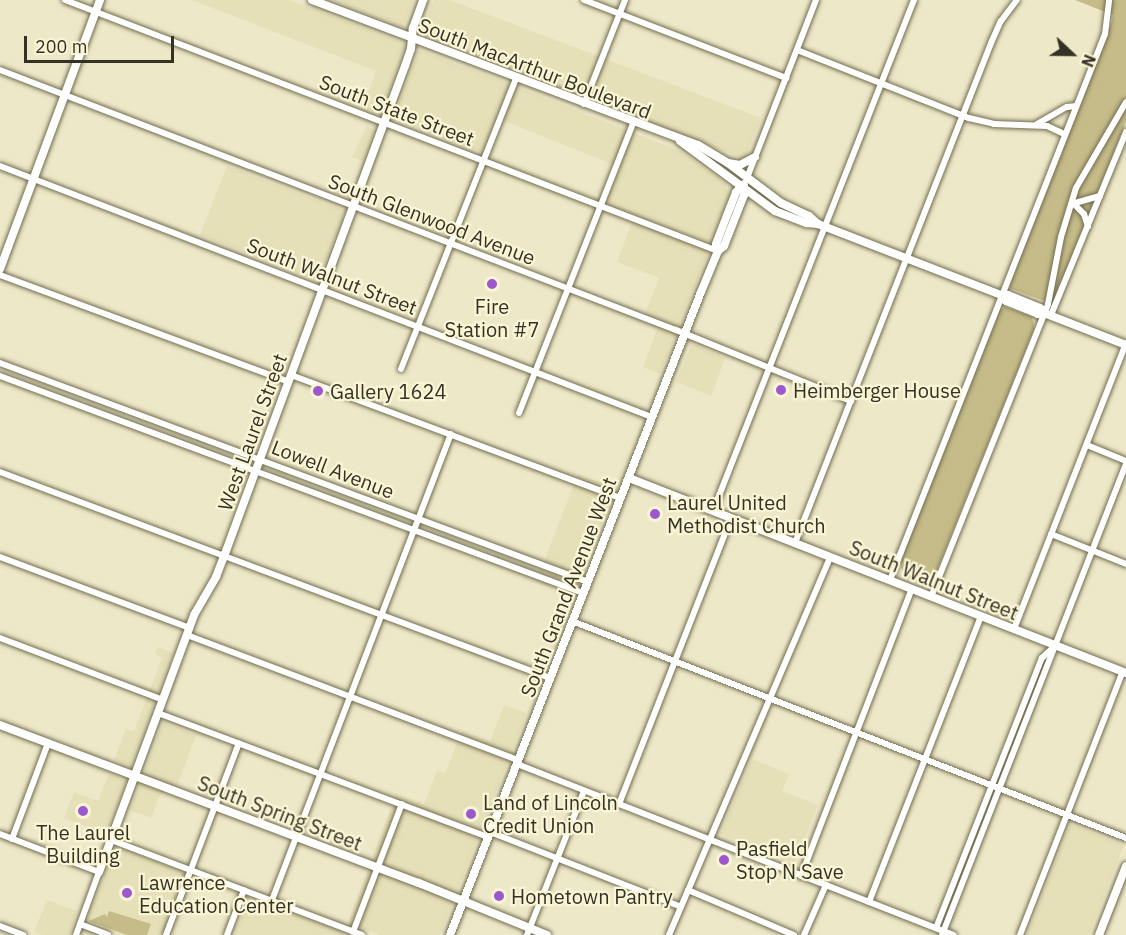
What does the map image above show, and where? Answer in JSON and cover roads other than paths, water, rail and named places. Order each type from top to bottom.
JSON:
[{"type":"street","name":"South State Street","points":[[65,0],[718,251]]},
{"type":"street","points":[[0,269],[100,0]]},
{"type":"street","name":"South MacArthur Boulevard","points":[[312,0],[679,141],[698,146],[728,164],[781,204],[809,216],[822,225]]},
{"type":"street","name":"West Laurel Street","points":[[99,872],[188,631],[224,555],[256,471],[411,49],[413,28],[423,0]]},
{"type":"street","points":[[584,0],[786,78]]},
{"type":"street","points":[[584,104],[625,0]]},
{"type":"street","name":"South Grand Avenue West","points":[[718,251],[716,244],[736,192],[743,187],[747,178],[816,0]]},
{"type":"street","points":[[713,511],[822,225],[914,0]]},
{"type":"street","points":[[795,543],[996,31],[1017,0]]},
{"type":"street","points":[[890,580],[1105,34],[1109,0]]},
{"type":"street","points":[[797,50],[963,116],[994,124],[1036,124],[1064,134]]},
{"type":"street","name":"South Glenwood Avenue","points":[[0,70],[685,334],[851,401]]},
{"type":"street","points":[[401,369],[516,78]]},
{"type":"street","points":[[1048,314],[1061,237],[1082,175],[1097,155],[1126,102]]},
{"type":"street","points":[[1036,124],[1067,107],[1076,106]]},
{"type":"street","points":[[519,414],[633,123]]},
{"type":"street","points":[[931,597],[1126,132]]},
{"type":"street","name":"South MacArthur Boulevard","points":[[679,141],[764,203],[789,217],[822,225],[1001,296],[1006,301],[1028,310],[1048,314],[1126,344]]},
{"type":"street","points":[[728,164],[740,165],[755,157]]},
{"type":"street","name":"South Walnut Street","points":[[0,166],[652,417]]},
{"type":"street","name":"South Grand Avenue West","points":[[450,935],[652,417],[718,251],[724,246],[735,218],[744,195],[743,187]]},
{"type":"street","points":[[1074,203],[1100,196]]},
{"type":"street","points":[[735,218],[749,201],[764,203]]},
{"type":"street","points":[[1074,203],[1084,214],[1088,226]]},
{"type":"street","points":[[0,275],[452,435],[620,498]]},
{"type":"street","points":[[1014,629],[1126,344]]},
{"type":"street","name":"Lowell Avenue","points":[[0,363],[588,582]]},
{"type":"street","name":"Lowell Avenue","points":[[0,376],[583,593]]},
{"type":"street","points":[[106,415],[111,404]]},
{"type":"street","points":[[272,900],[452,435]]},
{"type":"street","points":[[944,933],[1126,462],[1086,445]]},
{"type":"street","points":[[0,472],[550,678]]},
{"type":"street","name":"South Walnut Street","points":[[629,478],[1124,672]]},
{"type":"street","points":[[619,804],[731,518]]},
{"type":"street","points":[[1051,534],[1126,564]]},
{"type":"street","points":[[0,557],[517,762],[584,791],[954,935]]},
{"type":"street","points":[[669,935],[830,557]]},
{"type":"street","points":[[801,876],[912,589]]},
{"type":"street","points":[[869,902],[981,616]]},
{"type":"street","points":[[572,621],[1126,838]]},
{"type":"street","points":[[0,638],[163,700]]},
{"type":"street","points":[[936,928],[1042,658],[1055,645]]},
{"type":"street","points":[[1020,935],[1124,672]]},
{"type":"street","points":[[158,713],[402,804],[558,859],[681,907]]},
{"type":"street","name":"South Spring Street","points":[[0,725],[463,900],[529,931],[547,935]]},
{"type":"street","points":[[12,839],[48,743]]},
{"type":"street","points":[[166,935],[239,743]]},
{"type":"street","points":[[529,931],[584,791]]},
{"type":"street","points":[[353,932],[402,804]]},
{"type":"street","points":[[0,834],[99,872],[76,935]]},
{"type":"street","points":[[111,840],[362,935]]},
{"type":"street","points":[[1099,935],[1126,866]]},
{"type":"street","points":[[804,935],[826,885]]},
{"type":"street","points":[[227,935],[244,890]]},
{"type":"street","points":[[688,890],[794,935]]},
{"type":"street","points":[[80,924],[108,935]]},
{"type":"street","points":[[0,926],[23,935]]},
{"type":"place","name":"Fire Station #7","points":[[492,284]]},
{"type":"place","name":"Heimberger House","points":[[781,390]]},
{"type":"place","name":"Gallery 1624","points":[[318,391]]},
{"type":"place","name":"Laurel United Methodist Church","points":[[655,514]]},
{"type":"place","name":"The Laurel Building","points":[[83,811]]},
{"type":"place","name":"Land of Lincoln Credit Union","points":[[471,814]]},
{"type":"place","name":"Pasfield Stop N Save","points":[[724,860]]},
{"type":"place","name":"Lawrence Education Center","points":[[127,893]]},
{"type":"place","name":"Hometown Pantry","points":[[499,896]]}]
